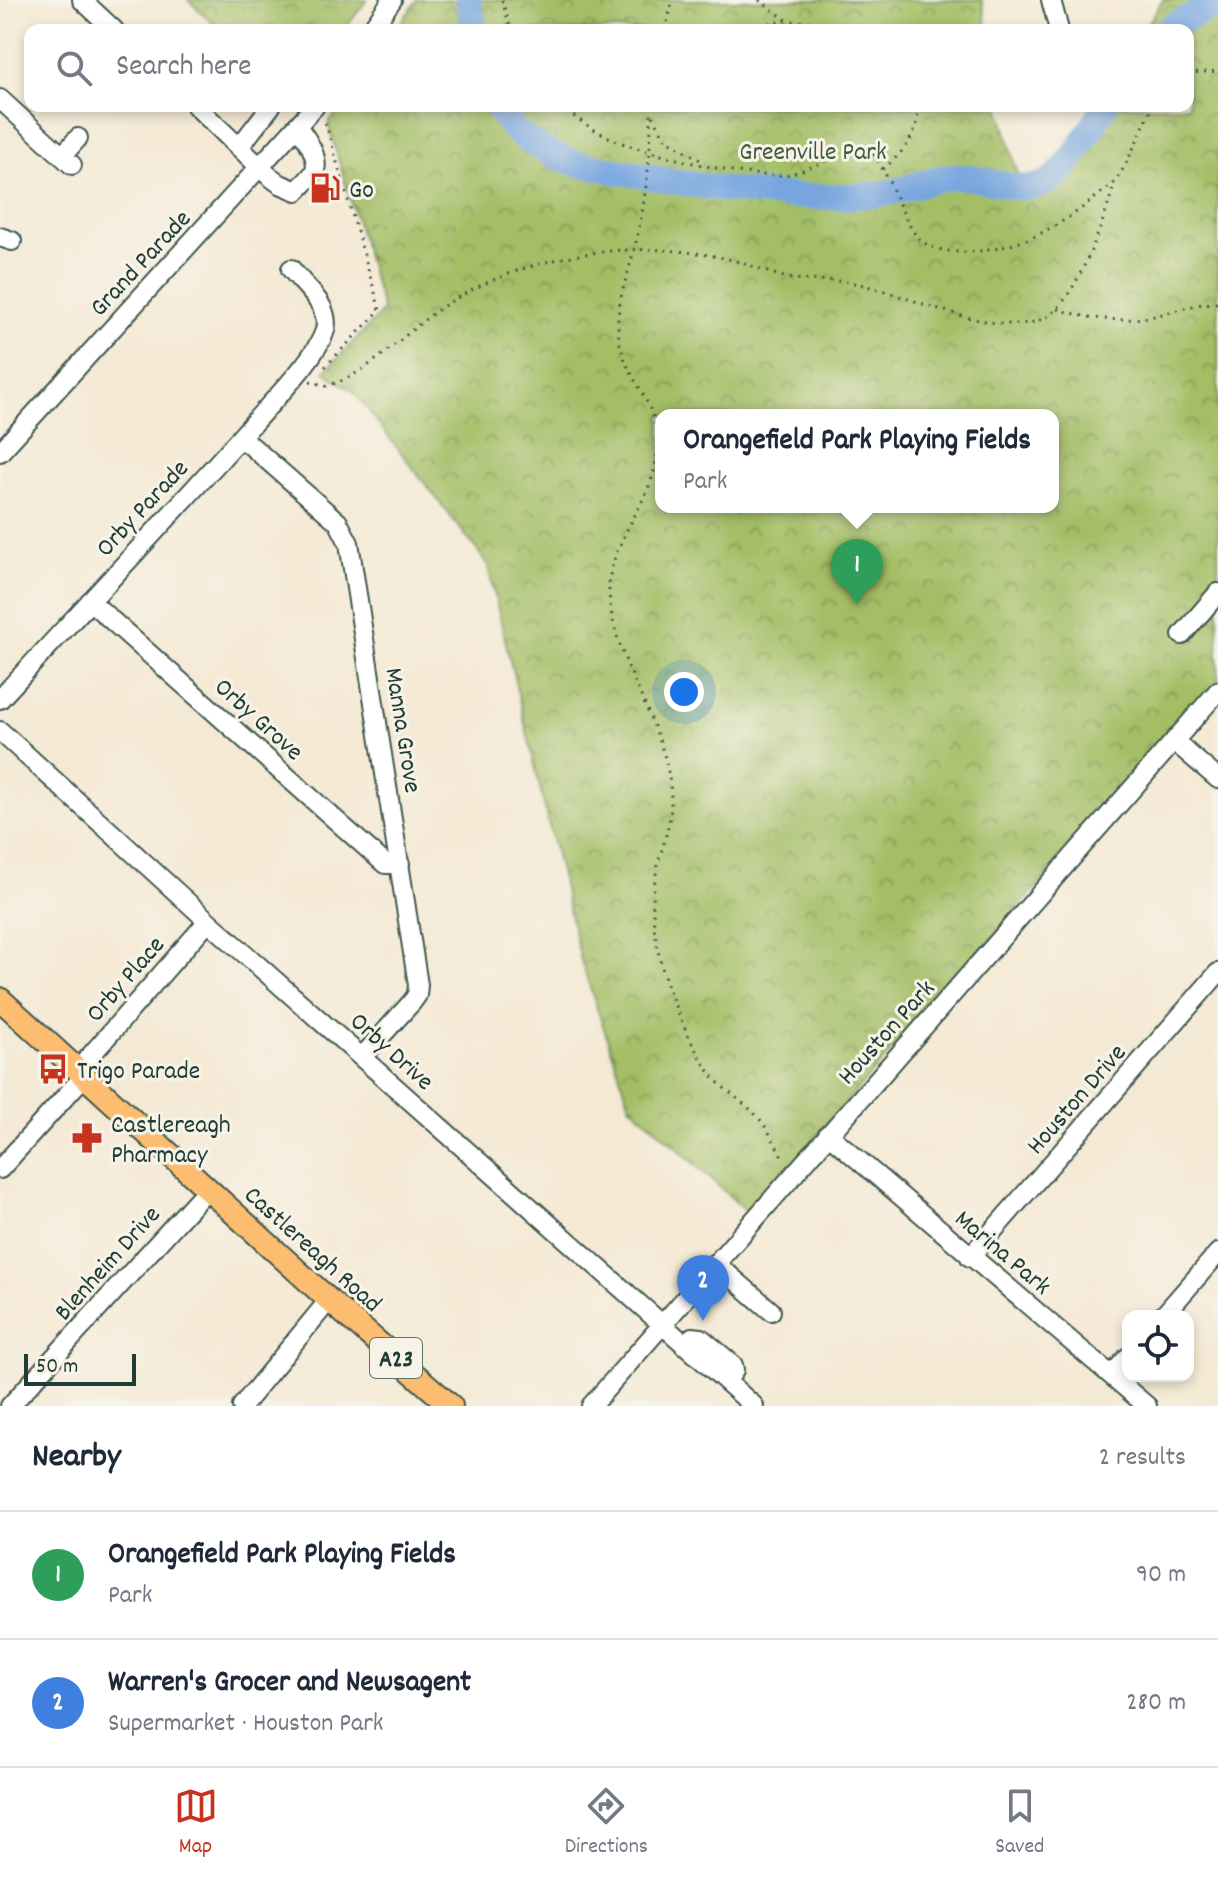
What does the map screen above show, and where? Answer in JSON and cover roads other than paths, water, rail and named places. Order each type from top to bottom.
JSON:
[{"type":"main road","name":"Castlereagh Road","points":[[0,999],[329,1300],[451,1406]]},
{"type":"street","points":[[82,0],[108,24]]},
{"type":"street","points":[[1051,0],[1057,24]]},
{"type":"street","points":[[374,24],[387,2]]},
{"type":"street","points":[[0,99],[67,160],[78,138]]},
{"type":"street","points":[[203,112],[280,184],[297,191],[315,171],[312,151],[297,126]]},
{"type":"street","points":[[240,146],[266,112]]},
{"type":"street","name":"Grand Parade","points":[[0,452],[297,126],[320,114]]},
{"type":"street","name":"Orby Parade","points":[[0,699],[241,437],[305,377],[325,330],[325,316],[316,298],[296,276],[284,292]]},
{"type":"street","name":"Manna Grove","points":[[241,437],[338,522],[346,534],[415,953],[417,995],[362,1057]]},
{"type":"street","points":[[1182,635],[1218,593]]},
{"type":"street","name":"Orby Grove","points":[[90,601],[385,864],[400,864]]},
{"type":"street","name":"Houston Park","points":[[591,1406],[1218,691]]},
{"type":"street","name":"Orby Drive","points":[[0,731],[208,921],[754,1406]]},
{"type":"street","points":[[1174,741],[1218,779]]},
{"type":"street","name":"Orby Place","points":[[82,1072],[208,921]]},
{"type":"street","name":"Houston Drive","points":[[970,1257],[1218,973]]},
{"type":"street","points":[[0,1169],[82,1072]]},
{"type":"street","name":"Marina Park","points":[[828,1134],[1147,1406]]},
{"type":"street","name":"Blenheim Drive","points":[[10,1406],[208,1188]]},
{"type":"street","points":[[1168,1310],[1218,1253]]},
{"type":"street","points":[[715,1263],[771,1311]]},
{"type":"street","points":[[242,1406],[329,1300]]},
{"type":"street","points":[[1112,1375],[1122,1364]]},
{"type":"waterway","points":[[468,0],[474,24]]},
{"type":"waterway","points":[[1176,24],[1218,4]]},
{"type":"waterway","points":[[501,112],[511,127],[532,143],[579,164],[729,190],[842,197],[880,194],[951,177],[1020,187],[1041,185],[1069,162],[1101,112]]},
{"type":"place","name":"Go","points":[[325,188]]},
{"type":"place","name":"Orangefield Park Playing Fields","points":[[857,605]]},
{"type":"place","name":"Trigo Parade","points":[[53,1069]]},
{"type":"place","name":"Castlereagh Pharmacy","points":[[87,1138]]},
{"type":"place","name":"Warren's Grocer and Newsagent","points":[[703,1321]]},
{"type":"park label","name":"Greenville Park","points":[[813,150]]}]
